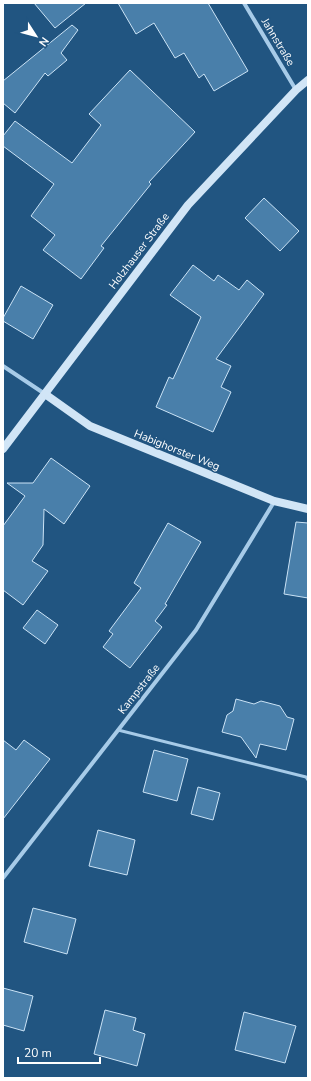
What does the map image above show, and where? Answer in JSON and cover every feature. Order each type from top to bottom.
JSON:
[{"type":"street","name":"Jahnstraße","points":[[244,3],[296,90]]},
{"type":"street","name":"Holzhauser Straße","points":[[3,449],[188,205],[296,90],[308,80]]},
{"type":"street","points":[[3,366],[45,394]]},
{"type":"street","name":"Habighorster Weg","points":[[45,394],[90,426],[274,501],[308,509]]},
{"type":"street","name":"Kampstraße","points":[[3,878],[196,630],[274,501]]},
{"type":"lane","points":[[118,730],[306,777],[308,780]]},
{"type":"building","points":[[34,3],[86,3],[55,28]]},
{"type":"building","points":[[118,3],[208,3],[248,71],[214,91],[204,74],[199,78],[184,53],[175,58],[154,23],[136,34]]},
{"type":"building","points":[[72,25],[78,30],[61,53],[67,60],[48,76],[45,73],[15,113],[3,103],[3,81]]},
{"type":"building","points":[[130,70],[195,132],[149,182],[151,184],[101,246],[104,248],[81,279],[43,250],[55,235],[31,216],[54,184],[3,146],[3,136],[15,121],[72,163],[101,125],[89,114]]},
{"type":"building","points":[[264,198],[299,231],[280,251],[245,218]]},
{"type":"building","points":[[193,265],[214,281],[218,275],[239,290],[247,280],[264,294],[216,359],[231,366],[221,387],[231,392],[213,432],[156,407],[169,377],[173,379],[201,317],[170,295]]},
{"type":"building","points":[[21,286],[53,305],[33,339],[3,321],[3,318]]},
{"type":"building","points":[[51,458],[90,486],[64,524],[44,509],[43,545],[32,561],[48,571],[23,605],[3,590],[3,526],[25,496],[7,483],[33,483]]},
{"type":"building","points":[[296,522],[308,523],[308,598],[284,594]]},
{"type":"building","points":[[168,523],[201,542],[165,604],[167,605],[155,621],[162,627],[130,668],[103,647],[113,634],[109,631],[141,588],[134,583]]},
{"type":"building","points":[[37,610],[58,625],[45,644],[23,628]]},
{"type":"building","points":[[236,699],[254,704],[261,701],[280,706],[287,717],[294,719],[286,750],[260,744],[256,758],[241,737],[222,732],[227,715],[233,711]]},
{"type":"building","points":[[3,740],[16,750],[24,740],[50,759],[3,819]]},
{"type":"building","points":[[154,750],[188,759],[177,801],[143,792]]},
{"type":"building","points":[[198,787],[220,793],[213,820],[191,814]]},
{"type":"building","points":[[98,830],[135,840],[127,875],[89,866]]},
{"type":"building","points":[[33,908],[76,919],[67,954],[24,942]]},
{"type":"building","points":[[3,988],[33,996],[24,1031],[3,1025]]},
{"type":"building","points":[[105,1010],[136,1018],[133,1030],[145,1034],[137,1066],[94,1054]]},
{"type":"building","points":[[244,1012],[296,1026],[285,1063],[235,1050]]}]
